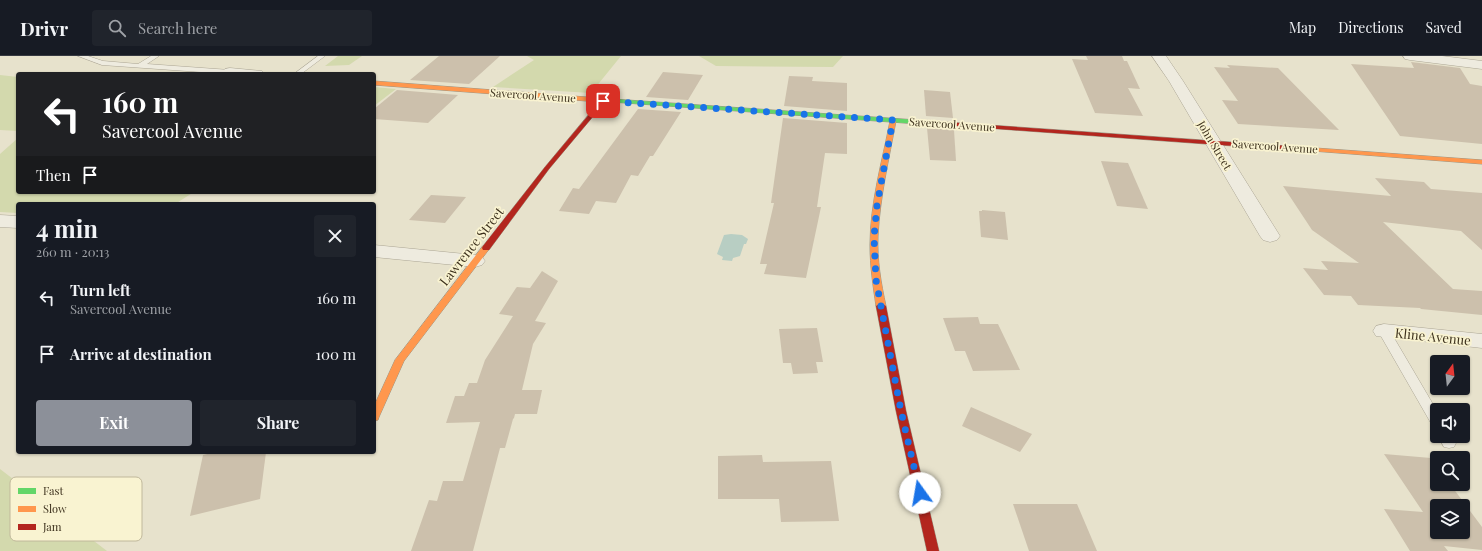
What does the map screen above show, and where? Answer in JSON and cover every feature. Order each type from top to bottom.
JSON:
[{"type":"street","name":"John Street","points":[[1159,56],[1176,80],[1270,236]]},
{"type":"street","points":[[1410,56],[1482,65]]},
{"type":"street","name":"Savercool Avenue","points":[[376,83],[603,101],[1212,142],[1482,162]]},
{"type":"street","name":"Lawrence Street","points":[[376,413],[400,360],[547,168],[603,101]]},
{"type":"street","points":[[893,120],[877,205],[874,237],[876,280],[901,411],[933,551]]},
{"type":"street","points":[[0,221],[16,222]]},
{"type":"street","points":[[376,251],[475,261]]},
{"type":"street","name":"Kline Avenue","points":[[1384,331],[1482,341]]},
{"type":"lane","points":[[81,56],[102,63],[230,72]]},
{"type":"lane","points":[[139,66],[156,56]]},
{"type":"lane","points":[[300,72],[322,56]]},
{"type":"lane","points":[[1384,331],[1430,410]]},
{"type":"green space","points":[[338,56],[362,56],[349,65],[325,66]]},
{"type":"green space","points":[[527,56],[621,56],[591,93],[493,87],[534,60]]},
{"type":"green space","points":[[699,56],[843,56],[833,67],[716,66]]},
{"type":"green space","points":[[0,75],[16,77],[16,131],[0,130]]},
{"type":"green space","points":[[376,87],[396,89],[376,104]]},
{"type":"green space","points":[[16,140],[16,194],[191,194],[178,202],[16,202],[16,213],[0,212],[0,154]]},
{"type":"green space","points":[[0,469],[10,477],[10,541],[94,541],[107,551],[0,551]]},
{"type":"shaded area","points":[[724,235],[742,235],[748,239],[746,244],[744,244],[740,256],[733,258],[732,261],[722,260],[723,257],[717,254]]},
{"type":"building","points":[[439,56],[500,56],[469,84],[410,80]]},
{"type":"building","points":[[1086,56],[1122,56],[1124,61],[1127,61],[1140,89],[1128,88],[1143,116],[1095,113],[1072,59],[1088,60]]},
{"type":"building","points":[[1411,62],[1460,68],[1470,84],[1482,86],[1482,144],[1400,136],[1351,64],[1414,68]]},
{"type":"building","points":[[1227,65],[1278,68],[1339,130],[1238,124],[1222,100],[1238,101],[1214,67],[1230,68]]},
{"type":"building","points":[[663,72],[703,75],[688,100],[646,97]]},
{"type":"building","points":[[789,76],[813,77],[812,81],[847,83],[847,111],[784,106]]},
{"type":"building","points":[[397,90],[458,95],[428,123],[376,119],[376,107]]},
{"type":"building","points":[[924,90],[950,92],[953,118],[926,116]]},
{"type":"building","points":[[638,109],[681,112],[653,156],[650,156],[638,176],[631,175],[616,203],[596,201],[589,214],[559,211],[573,188],[579,189]]},
{"type":"building","points":[[783,118],[847,123],[847,154],[825,153],[817,207],[821,207],[806,278],[764,274],[767,264],[760,264],[774,203],[771,203]]},
{"type":"building","points":[[927,128],[954,130],[956,161],[930,160]]},
{"type":"building","points":[[1101,161],[1128,163],[1148,209],[1117,206]]},
{"type":"building","points":[[1375,178],[1424,182],[1431,189],[1482,193],[1482,250],[1461,231],[1383,222],[1453,289],[1482,291],[1482,315],[1420,308],[1358,305],[1351,296],[1324,295],[1303,268],[1328,270],[1321,261],[1359,263],[1312,230],[1283,186],[1391,196]]},
{"type":"building","points":[[431,195],[466,197],[445,223],[409,220]]},
{"type":"building","points":[[979,211],[1005,212],[1008,240],[981,237]]},
{"type":"building","points":[[542,271],[558,281],[535,321],[546,323],[533,344],[522,390],[542,390],[537,414],[515,414],[505,448],[500,448],[473,551],[411,551],[429,500],[437,501],[443,481],[463,481],[480,422],[446,423],[455,396],[464,396],[469,383],[477,383],[485,360],[513,316],[499,314],[516,288],[530,288]]},
{"type":"building","points":[[978,317],[980,324],[998,324],[1020,370],[973,371],[965,351],[955,351],[943,318]]},
{"type":"building","points":[[817,328],[823,362],[816,362],[818,373],[793,374],[791,363],[783,363],[779,329]]},
{"type":"building","points":[[971,407],[1032,434],[1020,452],[962,426]]},
{"type":"building","points":[[266,454],[260,499],[190,516],[203,455]]},
{"type":"building","points":[[1384,454],[1430,458],[1430,491],[1455,491],[1461,499],[1430,499],[1430,539],[1470,539],[1470,511],[1482,527],[1482,550],[1444,546],[1448,551],[1410,551],[1384,509],[1423,512]]},
{"type":"building","points":[[762,455],[763,462],[831,461],[839,521],[781,522],[779,499],[718,499],[718,456]]},
{"type":"building","points":[[1013,504],[1077,504],[1097,551],[1029,551]]},
{"type":"traffic: fast","points":[[613,101],[946,124]]},
{"type":"traffic: slow","points":[[376,83],[613,101]]},
{"type":"traffic: slow","points":[[881,306],[875,263],[874,236],[879,192],[893,121]]},
{"type":"traffic: slow","points":[[1288,148],[1482,162]]},
{"type":"traffic: slow","points":[[376,413],[400,360],[486,248]]},
{"type":"traffic: jam","points":[[486,248],[547,168],[603,101]]},
{"type":"traffic: jam","points":[[946,124],[1288,148]]},
{"type":"traffic: jam","points":[[881,306],[901,411],[933,551]]},
{"type":"route","points":[[603,101],[893,120],[877,205],[874,237],[876,280],[901,411],[920,493]]}]
